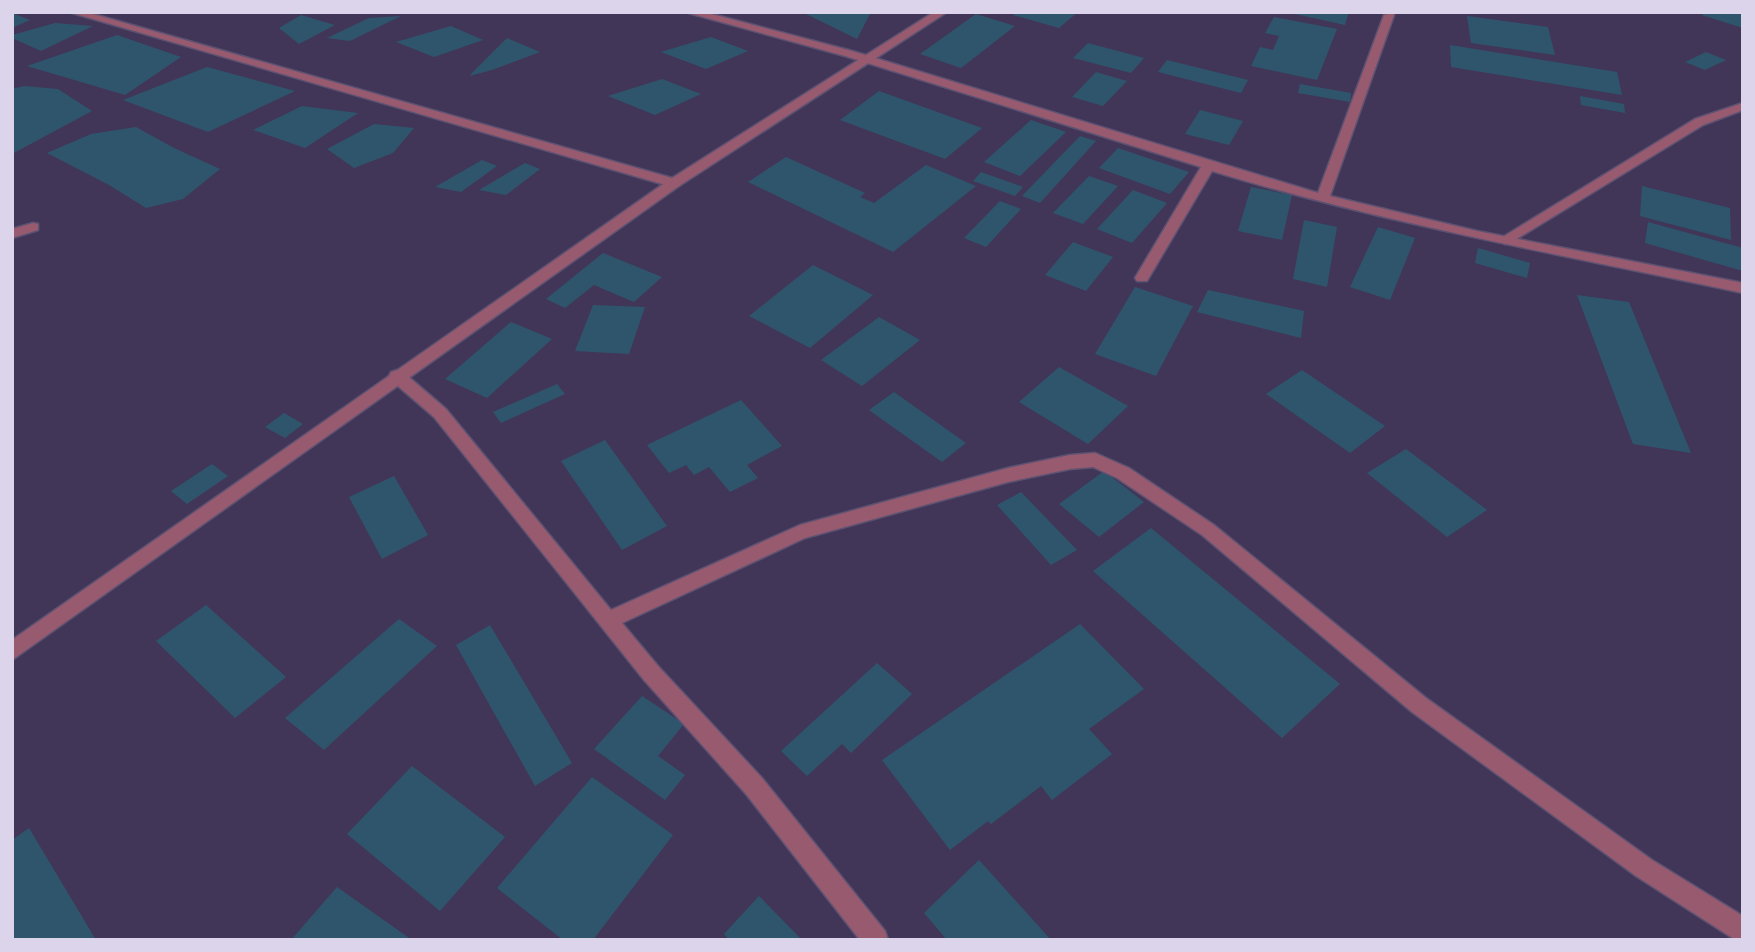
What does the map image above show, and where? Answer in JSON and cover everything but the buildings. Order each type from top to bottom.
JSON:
[{"type":"street","points":[[74,12],[674,183]]},
{"type":"street","points":[[690,12],[746,21],[1208,166],[1322,199],[1505,240],[1743,288]]},
{"type":"street","points":[[12,651],[397,376],[674,183],[866,58],[942,12]]},
{"type":"street","points":[[1322,199],[1389,15]]},
{"type":"street","points":[[1505,240],[1699,122],[1743,106]]},
{"type":"street","points":[[1142,278],[1208,166]]},
{"type":"street","points":[[12,234],[33,227]]},
{"type":"street","points":[[397,376],[440,413],[651,673],[754,786],[876,940]]},
{"type":"street","points":[[609,620],[800,532],[1008,475],[1070,462],[1095,460],[1123,473],[1208,530],[1419,705],[1644,868],[1743,930]]}]
